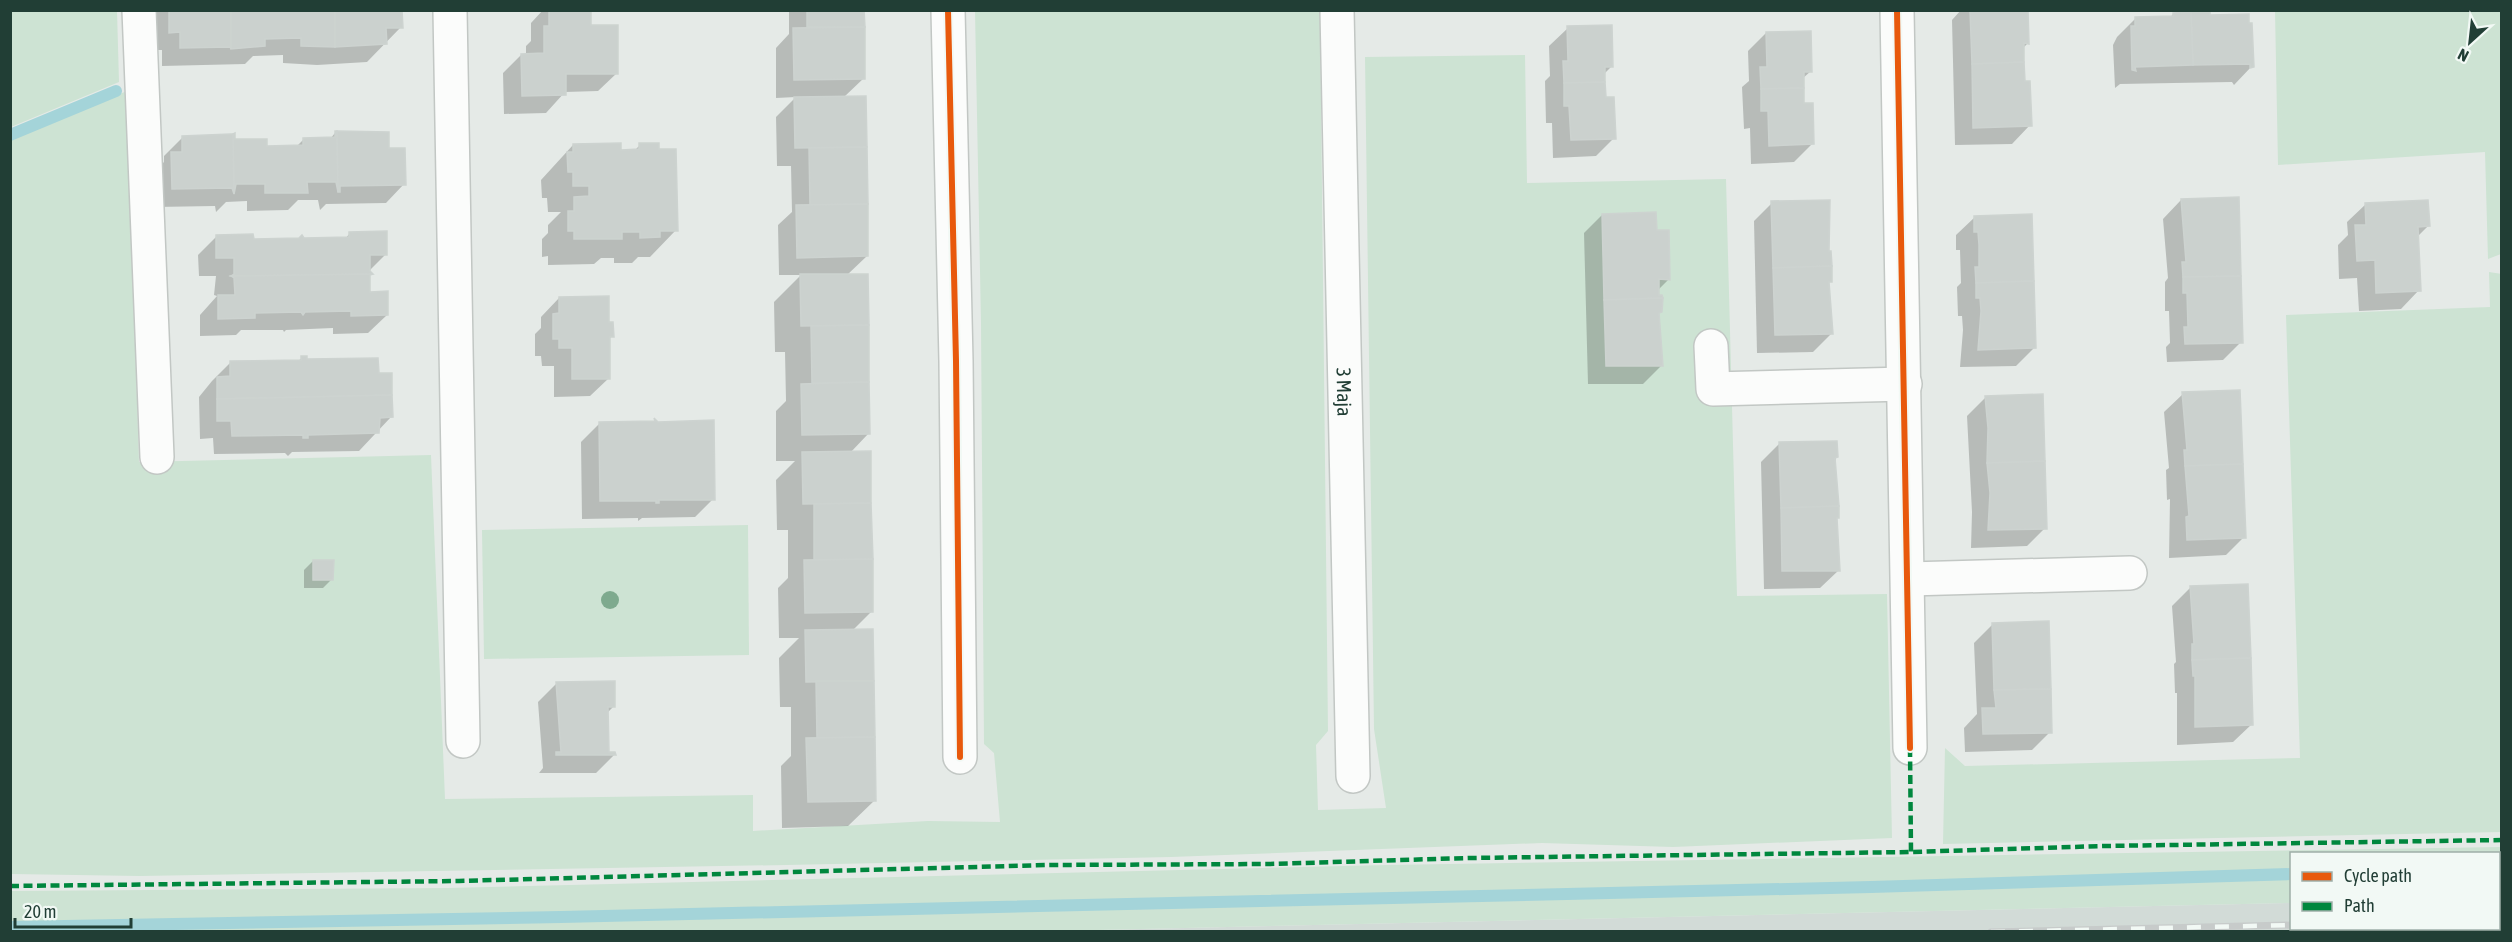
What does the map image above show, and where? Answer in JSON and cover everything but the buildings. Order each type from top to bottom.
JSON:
[{"type":"street","points":[[139,10],[157,457]]},
{"type":"street","points":[[450,10],[463,741]]},
{"type":"street","points":[[948,10],[956,350],[960,758]]},
{"type":"street","name":"3 Maja","points":[[1337,10],[1353,776]]},
{"type":"street","points":[[1897,10],[1909,579],[1910,748]]},
{"type":"street","points":[[1711,346],[1713,389],[1905,384]]},
{"type":"street","points":[[1909,579],[2130,573]]},
{"type":"shaded area","points":[[2501,898],[2501,931],[1054,931],[2290,903],[2290,930],[2500,930]]},
{"type":"green space","points":[[11,10],[117,11],[119,82],[11,127]]},
{"type":"green space","points":[[975,11],[1320,11],[1328,731],[1316,745],[1318,810],[1386,808],[1374,729],[1365,57],[1525,55],[1527,183],[1726,179],[1737,596],[1887,594],[1892,838],[1673,847],[1542,843],[1171,857],[786,865],[140,876],[11,874],[11,139],[127,91],[139,462],[431,455],[445,799],[753,795],[753,831],[928,821],[1000,822],[994,753],[984,744],[981,323]]},
{"type":"green space","points":[[2275,11],[2501,11],[2501,254],[2488,259],[2485,152],[2278,165]]},
{"type":"green space","points":[[2489,272],[2502,274],[2501,832],[1943,844],[1945,748],[1965,766],[2300,758],[2286,315],[2490,307]]},
{"type":"green space","points":[[748,525],[749,655],[484,659],[482,530]]},
{"type":"green space","points":[[2501,847],[2501,898],[2500,852],[2290,852],[2290,903],[1054,931],[10,931],[11,891],[448,888],[1387,865]]},
{"type":"waterway","points":[[10,135],[116,91]]},
{"type":"waterway","points":[[10,927],[561,917],[1871,887],[2290,874]]},
{"type":"railway","points":[[1991,932],[2290,925]]},
{"type":"marked path","points":[[1910,748],[1911,852]]},
{"type":"marked path","points":[[10,886],[459,881],[1048,865],[1270,864],[1468,858],[2502,840]]},
{"type":"cycle path","points":[[948,10],[956,361],[960,757]]},
{"type":"cycle path","points":[[1897,10],[1910,748]]}]
